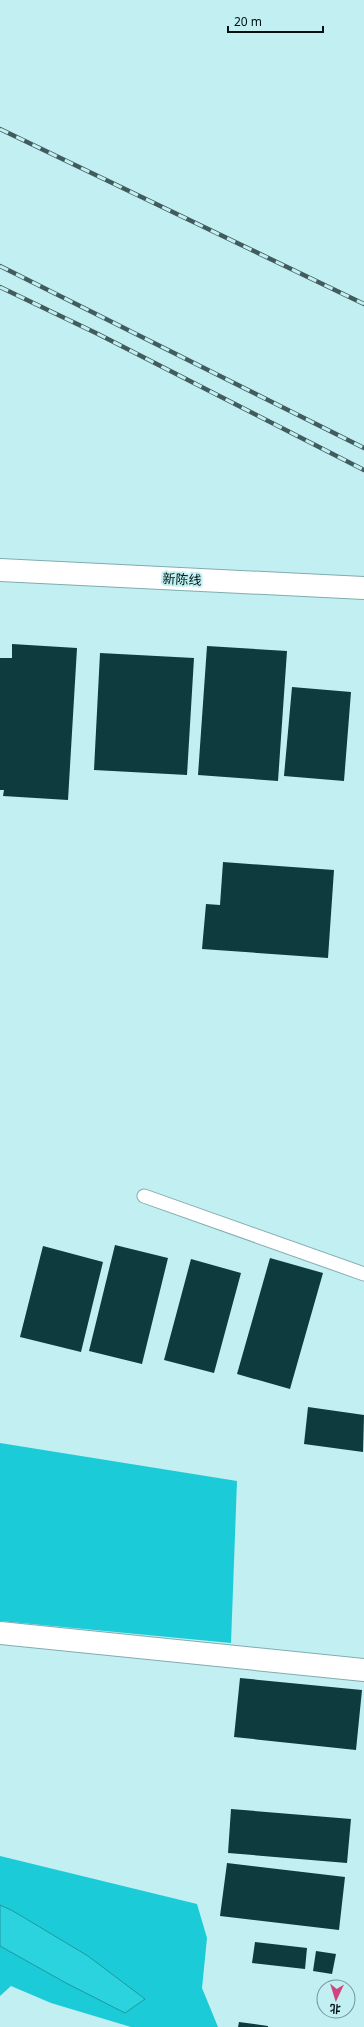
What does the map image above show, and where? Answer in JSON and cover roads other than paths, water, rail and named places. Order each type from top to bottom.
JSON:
[{"type":"street","name":"新陈线","points":[[0,570],[364,588]]},
{"type":"street","points":[[0,1633],[364,1670]]},
{"type":"lane","points":[[144,1196],[364,1274]]},
{"type":"railway","points":[[0,129],[364,304]]},
{"type":"railway","points":[[0,266],[364,448]]},
{"type":"railway","points":[[0,287],[98,334],[364,470]]}]
